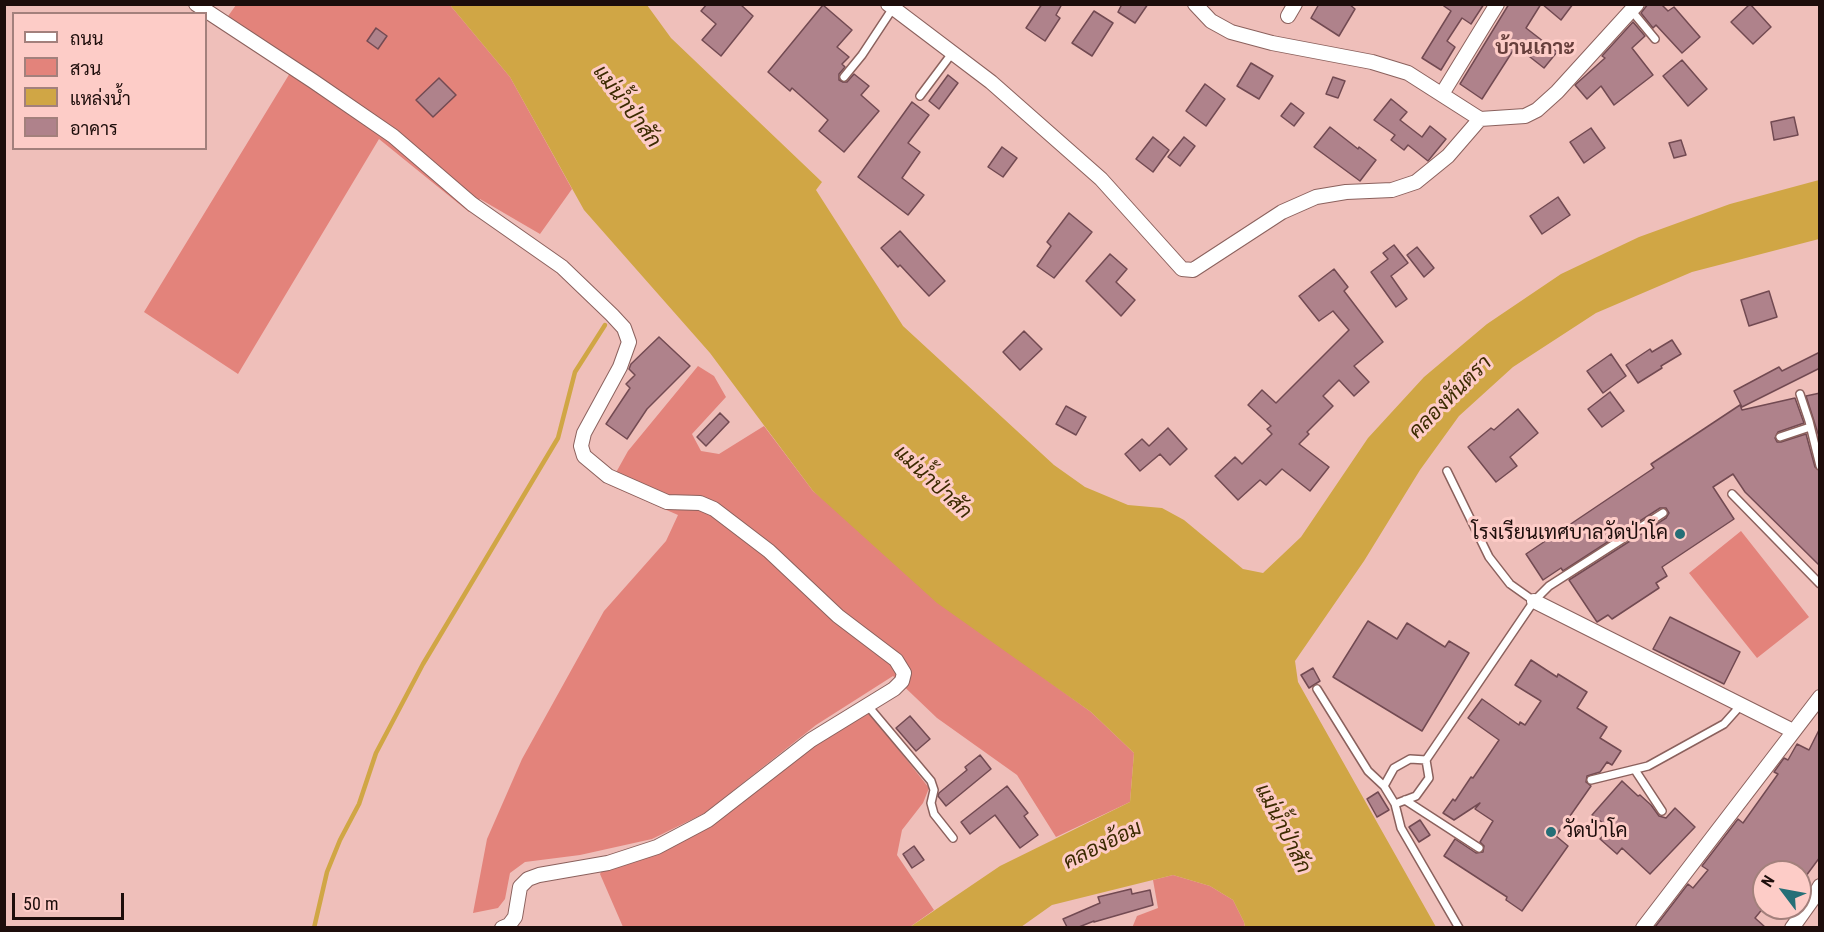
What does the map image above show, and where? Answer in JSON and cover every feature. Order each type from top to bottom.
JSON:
[{"type":"street","points":[[196,4],[393,136],[472,204],[562,267],[624,328],[629,342],[620,367],[584,433],[581,446],[584,456],[609,476],[667,502],[700,503],[714,509],[769,551],[838,616],[896,660],[904,673],[902,681],[894,689],[811,740],[708,820],[657,847],[608,863],[528,879],[520,887],[514,918],[509,925],[502,927]]},
{"type":"street","points":[[1195,4],[1211,21],[1231,32],[1272,43],[1372,62],[1408,73],[1480,119],[1525,116],[1538,110],[1634,7]]},
{"type":"street","points":[[1442,94],[1497,4]]},
{"type":"street","points":[[890,6],[999,88],[1101,179],[1182,269],[1193,270],[1282,212],[1316,197],[1346,192],[1392,190],[1416,182],[1448,156],[1480,119]]},
{"type":"street","points":[[1534,601],[1793,731]]},
{"type":"street","points":[[1643,927],[1820,697]]},
{"type":"street","points":[[1792,927],[1820,886]]},
{"type":"lane","points":[[844,77],[862,55],[890,6]]},
{"type":"lane","points":[[1634,7],[1655,39]]},
{"type":"lane","points":[[920,96],[952,52]]},
{"type":"lane","points":[[1800,394],[1816,440],[1820,466]]},
{"type":"lane","points":[[1780,437],[1810,427]]},
{"type":"lane","points":[[1447,471],[1490,557],[1510,584],[1534,601]]},
{"type":"lane","points":[[1732,495],[1820,584]]},
{"type":"lane","points":[[1395,804],[1416,796],[1429,778],[1426,760],[1534,601],[1549,586],[1663,513]]},
{"type":"lane","points":[[1317,689],[1368,771],[1384,786],[1395,804],[1401,828],[1459,927]]},
{"type":"lane","points":[[1591,780],[1648,766],[1724,724],[1741,705]]},
{"type":"lane","points":[[868,706],[931,781],[934,790],[931,803],[934,814],[953,838]]},
{"type":"lane","points":[[1384,786],[1394,768],[1410,759],[1426,760]]},
{"type":"lane","points":[[1635,770],[1662,811]]},
{"type":"lane","points":[[1405,800],[1479,848]]},
{"type":"green space","points":[[236,5],[450,5],[510,77],[572,189],[540,234],[480,199],[469,212],[379,139],[238,374],[144,312],[290,73],[221,26]]},
{"type":"green space","points":[[698,366],[714,376],[726,397],[692,434],[701,451],[719,454],[764,426],[813,491],[1040,675],[1091,712],[1134,753],[1130,802],[1056,837],[1017,775],[937,718],[893,676],[816,725],[705,813],[652,839],[580,855],[525,862],[510,873],[505,899],[498,908],[473,913],[487,839],[522,759],[604,611],[666,541],[678,515],[609,485],[628,451]]},
{"type":"green space","points":[[1741,531],[1809,617],[1757,658],[1689,573]]},
{"type":"green space","points":[[869,712],[929,788],[923,803],[902,830],[897,855],[934,910],[910,927],[623,927],[600,874],[604,866],[656,850],[820,739]]},
{"type":"green space","points":[[1173,875],[1210,886],[1233,900],[1245,927],[1132,928],[1137,916],[1158,908],[1153,880]]},
{"type":"water","points":[[450,5],[647,5],[671,38],[822,182],[816,190],[903,326],[1054,465],[1085,487],[1128,505],[1162,508],[1184,520],[1243,569],[1263,573],[1301,537],[1368,438],[1424,377],[1487,324],[1561,274],[1639,237],[1730,204],[1819,180],[1819,239],[1692,272],[1596,313],[1513,367],[1459,416],[1420,470],[1364,561],[1295,661],[1298,682],[1436,927],[1245,927],[1233,900],[1210,886],[1173,875],[1052,905],[1021,927],[910,927],[1000,866],[1130,802],[1134,753],[1091,712],[937,603],[813,491],[710,353],[584,210],[510,77]]},
{"type":"building","points":[[707,4],[740,4],[753,16],[721,56],[702,40],[716,24],[701,11]]},
{"type":"building","points":[[1042,4],[1062,4],[1056,15],[1060,18],[1045,41],[1026,28]]},
{"type":"building","points":[[1122,4],[1148,4],[1135,23],[1118,12]]},
{"type":"building","points":[[1319,4],[1349,4],[1355,9],[1339,36],[1311,18]]},
{"type":"building","points":[[1441,4],[1484,4],[1471,24],[1462,18],[1447,41],[1455,47],[1441,70],[1422,58],[1451,11]]},
{"type":"building","points":[[1509,4],[1541,4],[1526,28],[1557,52],[1544,68],[1516,46],[1482,99],[1460,84]]},
{"type":"building","points":[[1542,4],[1573,4],[1561,20]]},
{"type":"building","points":[[1648,4],[1661,4],[1668,11],[1674,7],[1700,37],[1682,53],[1656,25],[1653,28],[1641,13]]},
{"type":"building","points":[[1750,4],[1771,27],[1753,44],[1731,22]]},
{"type":"building","points":[[823,5],[852,30],[837,47],[849,57],[842,64],[845,67],[839,74],[839,80],[847,82],[854,74],[869,86],[861,95],[879,111],[844,152],[819,131],[828,120],[792,88],[790,91],[768,72]]},
{"type":"building","points":[[1094,11],[1113,23],[1092,56],[1072,43]]},
{"type":"building","points":[[1633,22],[1645,36],[1632,48],[1653,75],[1614,105],[1601,86],[1587,99],[1575,85],[1605,58],[1602,56]]},
{"type":"building","points":[[376,28],[387,36],[378,49],[367,41]]},
{"type":"building","points":[[1682,60],[1707,89],[1688,106],[1663,76]]},
{"type":"building","points":[[1251,63],[1273,76],[1259,99],[1237,86]]},
{"type":"building","points":[[948,75],[958,83],[939,109],[929,101]]},
{"type":"building","points":[[1333,77],[1345,81],[1338,98],[1326,94]]},
{"type":"building","points":[[439,78],[456,95],[433,117],[416,100]]},
{"type":"building","points":[[1205,84],[1225,99],[1206,126],[1186,111]]},
{"type":"building","points":[[1391,99],[1407,112],[1400,120],[1422,137],[1430,126],[1446,139],[1428,161],[1408,145],[1404,150],[1391,140],[1395,135],[1374,120]]},
{"type":"building","points":[[912,102],[929,115],[908,143],[920,152],[902,178],[924,195],[908,215],[858,177]]},
{"type":"building","points":[[1291,103],[1304,113],[1294,126],[1281,116]]},
{"type":"building","points":[[1794,117],[1798,135],[1774,140],[1771,122]]},
{"type":"building","points":[[1330,127],[1376,160],[1360,181],[1314,147]]},
{"type":"building","points":[[1591,128],[1605,148],[1584,163],[1570,142]]},
{"type":"building","points":[[1153,137],[1169,150],[1153,172],[1136,159]]},
{"type":"building","points":[[1184,137],[1195,146],[1180,166],[1168,157]]},
{"type":"building","points":[[1681,140],[1686,155],[1674,158],[1669,143]]},
{"type":"building","points":[[1002,147],[1017,158],[1003,177],[988,167]]},
{"type":"building","points":[[1558,197],[1570,215],[1542,234],[1530,216]]},
{"type":"building","points":[[1069,213],[1092,232],[1054,278],[1037,266],[1051,246],[1047,242]]},
{"type":"building","points":[[900,231],[945,281],[929,296],[881,248]]},
{"type":"building","points":[[1394,245],[1408,263],[1391,276],[1407,299],[1396,307],[1371,272],[1388,259],[1383,253]]},
{"type":"building","points":[[1417,247],[1434,268],[1424,277],[1407,255]]},
{"type":"building","points":[[1110,254],[1127,269],[1116,282],[1135,300],[1121,316],[1086,281]]},
{"type":"building","points":[[1334,269],[1348,287],[1344,291],[1383,342],[1354,366],[1369,382],[1354,396],[1339,380],[1323,396],[1333,406],[1307,432],[1309,434],[1299,444],[1329,467],[1310,491],[1282,469],[1266,485],[1260,480],[1238,500],[1215,476],[1235,457],[1242,464],[1272,434],[1267,429],[1271,426],[1248,405],[1262,390],[1276,403],[1349,330],[1333,311],[1319,321],[1299,296]]},
{"type":"building","points":[[1769,291],[1777,317],[1749,326],[1741,300]]},
{"type":"building","points":[[1024,331],[1042,349],[1020,370],[1003,352]]},
{"type":"building","points":[[659,337],[690,366],[647,409],[627,439],[606,424],[630,388],[626,384],[635,375],[629,369],[631,364]]},
{"type":"building","points":[[1672,340],[1681,354],[1638,383],[1626,365],[1650,349],[1652,352]]},
{"type":"building","points":[[1820,352],[1820,368],[1742,407],[1734,391],[1779,367],[1782,371]]},
{"type":"building","points":[[1611,354],[1626,376],[1603,393],[1587,371]]},
{"type":"building","points":[[1610,392],[1624,411],[1602,427],[1588,409]]},
{"type":"building","points":[[1820,393],[1820,440],[1806,396]]},
{"type":"building","points":[[1795,398],[1804,423],[1778,432],[1775,438],[1777,442],[1781,442],[1806,434],[1815,467],[1820,471],[1820,566],[1745,492],[1733,474],[1713,487],[1734,519],[1662,567],[1667,576],[1656,583],[1659,588],[1612,619],[1608,615],[1597,622],[1569,580],[1666,518],[1669,513],[1666,508],[1660,508],[1563,571],[1561,568],[1543,580],[1526,554],[1654,468],[1651,464],[1740,405],[1742,410]]},
{"type":"building","points":[[1066,406],[1086,417],[1076,435],[1056,424]]},
{"type":"building","points":[[1518,409],[1538,433],[1510,457],[1517,466],[1496,482],[1468,447],[1491,428],[1494,430]]},
{"type":"building","points":[[720,413],[729,422],[706,446],[697,437]]},
{"type":"building","points":[[1168,428],[1187,449],[1170,465],[1160,454],[1140,471],[1125,454],[1142,439],[1149,446]]},
{"type":"building","points":[[1670,617],[1740,652],[1724,684],[1653,649]]},
{"type":"building","points":[[1368,621],[1397,639],[1407,623],[1445,647],[1449,641],[1469,653],[1422,731],[1333,677]]},
{"type":"building","points":[[1531,660],[1557,677],[1558,674],[1587,692],[1577,708],[1607,727],[1600,738],[1621,751],[1612,765],[1607,762],[1600,772],[1587,776],[1586,782],[1591,786],[1556,836],[1568,846],[1522,911],[1506,900],[1507,897],[1444,856],[1455,839],[1476,853],[1483,852],[1484,846],[1480,842],[1493,821],[1475,809],[1480,803],[1454,820],[1443,813],[1453,799],[1455,801],[1471,777],[1473,778],[1499,740],[1468,718],[1482,699],[1519,725],[1520,722],[1525,725],[1541,701],[1515,685]]},
{"type":"building","points":[[1313,668],[1320,681],[1309,688],[1301,675]]},
{"type":"building","points":[[910,716],[930,739],[916,751],[896,728]]},
{"type":"building","points":[[1820,728],[1820,857],[1812,868],[1812,860],[1752,860],[1752,920],[1757,920],[1765,927],[1655,927],[1688,884],[1693,888],[1708,870],[1702,866],[1738,819],[1743,823],[1778,774],[1774,772],[1784,758],[1788,760],[1797,744],[1809,750]]},
{"type":"building","points":[[980,755],[991,769],[946,806],[938,796],[939,793],[967,770],[965,767]]},
{"type":"building","points":[[1622,781],[1651,805],[1659,816],[1666,818],[1675,808],[1695,827],[1650,874],[1622,848],[1617,854],[1600,839],[1610,828],[1592,815]]},
{"type":"building","points":[[1007,786],[1028,813],[1024,816],[1038,835],[1020,848],[995,815],[970,834],[961,822]]},
{"type":"building","points":[[1378,792],[1389,810],[1377,817],[1367,799]]},
{"type":"building","points":[[1420,820],[1430,835],[1419,842],[1409,827]]},
{"type":"building","points":[[914,846],[924,860],[912,868],[903,854]]},
{"type":"building","points":[[1131,889],[1132,894],[1150,890],[1153,905],[1079,927],[1067,927],[1063,919],[1100,903],[1098,897]]},
{"type":"waterway","points":[[314,928],[327,872],[340,840],[359,804],[376,753],[423,664],[558,438],[575,372],[605,325]]},
{"type":"place","name":"โรงเรียนเทศบาลวัดป่าโค","points":[[1680,534]]},
{"type":"place","name":"วัดป่าโค","points":[[1551,832]]},
{"type":"district","name":"บ้านเกาะ","points":[[1535,49]]},
{"type":"water label","name":"แม่น้ำป่าสัก","points":[[626,107]]},
{"type":"water label","name":"คลองหันตรา","points":[[1451,398]]},
{"type":"water label","name":"แม่น้ำป่าสัก","points":[[932,483]]},
{"type":"water label","name":"แม่น้ำป่าสัก","points":[[1282,829]]},
{"type":"water label","name":"คลองอ้อม","points":[[1103,846]]}]
